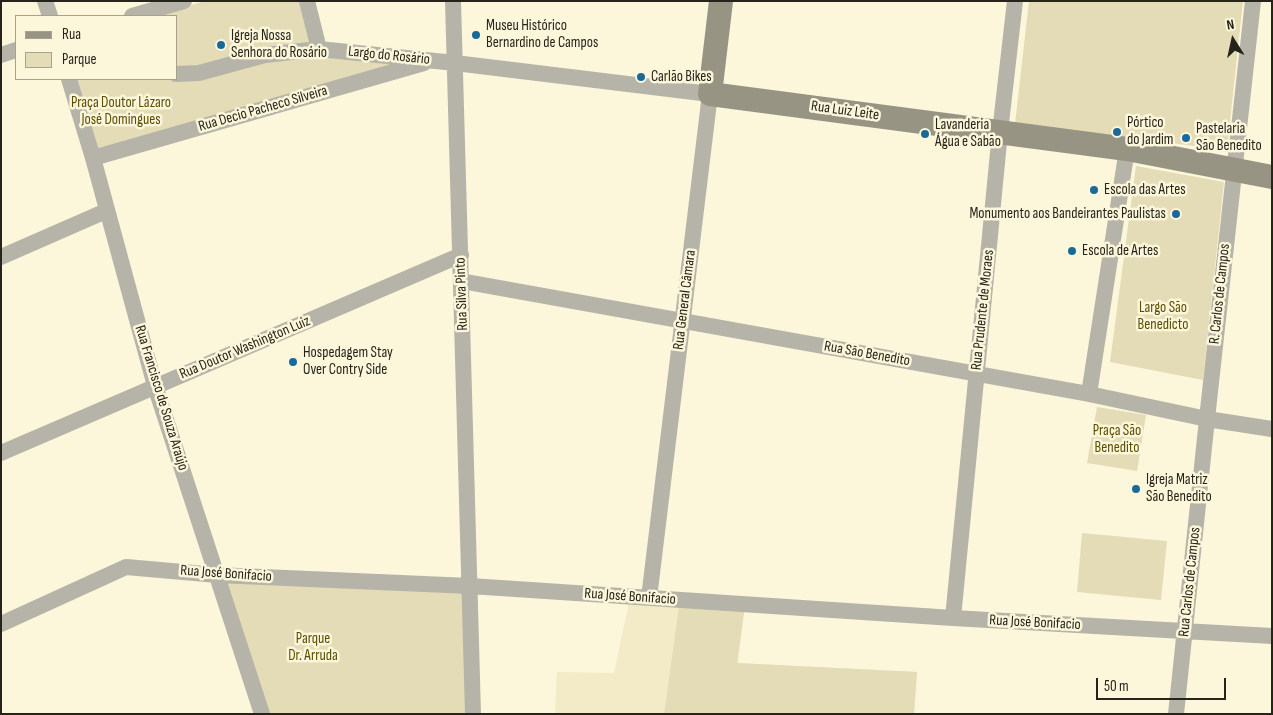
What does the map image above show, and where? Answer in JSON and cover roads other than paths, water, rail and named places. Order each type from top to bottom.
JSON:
[{"type":"street","points":[[45,1],[50,15]]},
{"type":"street","points":[[135,15],[184,1]]},
{"type":"street","points":[[307,1],[320,49]]},
{"type":"street","name":"Rua Silva Pinto","points":[[453,1],[474,714]]},
{"type":"street","name":"Rua General Câmara","points":[[649,598],[721,1]]},
{"type":"street","name":"Rua Prudente de Moraes","points":[[953,618],[1000,132],[1015,1]]},
{"type":"street","points":[[1234,169],[1253,1]]},
{"type":"street","name":"Largo do Rosário","points":[[178,74],[199,73],[265,55],[320,49],[455,62]]},
{"type":"street","points":[[1,55],[15,50]]},
{"type":"street","name":"Rua Decio Pacheco Silveira","points":[[93,158],[433,60]]},
{"type":"street","name":"Rua Luiz Leite","points":[[455,62],[1127,149],[1272,177]]},
{"type":"street","name":"Rua Francisco de Souza Araújo","points":[[69,80],[93,158],[155,386],[262,714]]},
{"type":"street","points":[[1090,394],[1127,149]]},
{"type":"street","name":"R. Carlos de Campos","points":[[1207,420],[1234,169]]},
{"type":"street","points":[[1,257],[106,211]]},
{"type":"street","name":"Rua Doutor Washington Luiz","points":[[1,453],[461,255]]},
{"type":"street","name":"Rua São Benedito","points":[[462,281],[1090,394],[1207,420],[1272,429]]},
{"type":"street","name":"Rua Carlos de Campos","points":[[1176,714],[1207,420]]},
{"type":"street","name":"Rua José Bonifacio","points":[[1,624],[126,567],[217,575],[470,586],[953,618],[1272,636]]},
{"type":"place","name":"Museu Histórico Bernardino de Campos","points":[[476,35]]},
{"type":"place","name":"Igreja Nossa Senhora do Rosário","points":[[221,45]]},
{"type":"place","name":"Carlão Bikes","points":[[641,77]]},
{"type":"place","name":"Pórtico do Jardim","points":[[1117,132]]},
{"type":"place","name":"Lavanderia Água e Sabão","points":[[925,134]]},
{"type":"place","name":"Pastelaria São Benedito","points":[[1186,138]]},
{"type":"place","name":"Escola das Artes","points":[[1094,190]]},
{"type":"place","name":"Monumento aos Bandeirantes Paulistas","points":[[1176,214]]},
{"type":"place","name":"Escola de Artes","points":[[1072,251]]},
{"type":"place","name":"Hospedagem Stay Over Contry Side","points":[[293,362]]},
{"type":"place","name":"Igreja Matriz São Benedito","points":[[1136,489]]},
{"type":"park label","name":"Praça Doutor Lázaro José Domingues","points":[[121,112]]},
{"type":"park label","name":"Largo São Benedicto","points":[[1163,316]]},
{"type":"park label","name":"Praça São Benedito","points":[[1117,440]]},
{"type":"park label","name":"Parque Dr. Arruda","points":[[313,648]]}]
